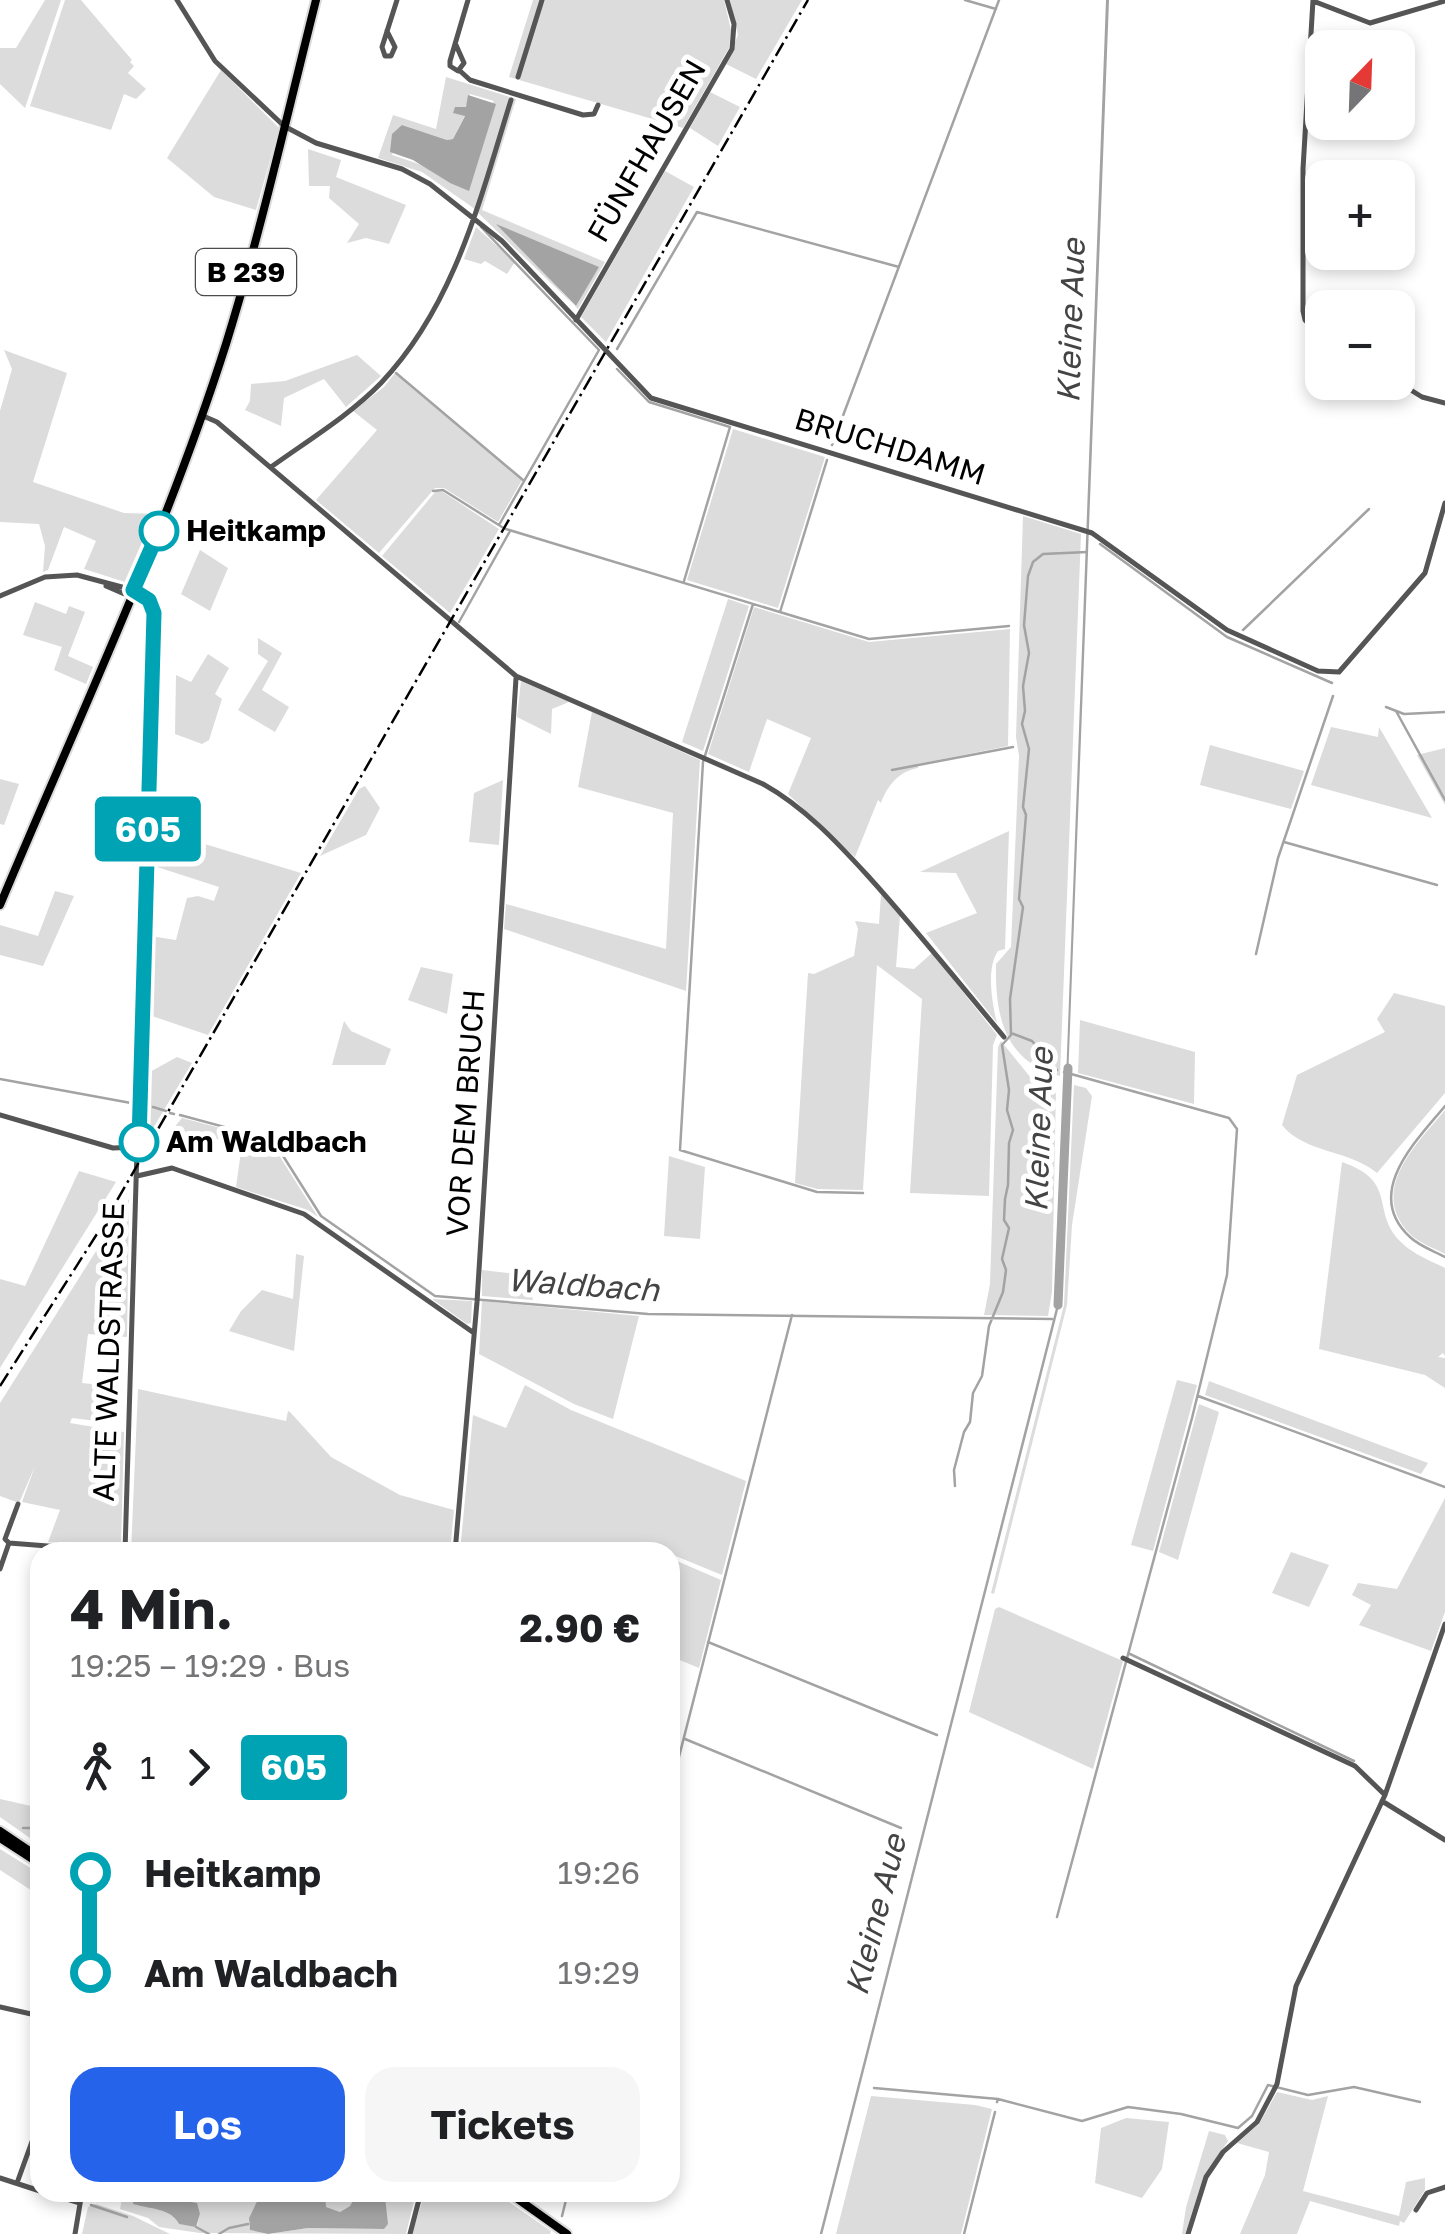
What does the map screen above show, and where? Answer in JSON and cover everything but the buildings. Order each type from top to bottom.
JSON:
[{"type":"main road","name":"B 239","points":[[0,905],[132,594],[201,416],[231,325],[316,0]]},
{"type":"main road","points":[[0,1834],[30,1854]]},
{"type":"main road","points":[[522,2202],[567,2234]]},
{"type":"street","name":"BRUCHDAMM","points":[[177,0],[216,61],[284,126],[316,143],[402,168],[475,217],[502,240],[646,394],[661,403],[1092,533],[1240,637],[1318,671],[1339,672],[1425,573],[1445,503]]},
{"type":"street","points":[[387,31],[396,0]]},
{"type":"street","points":[[468,0],[450,64],[453,69],[470,80],[584,115],[594,114],[598,105]]},
{"type":"street","points":[[518,77],[542,0]]},
{"type":"street","name":"FÜNFHAUSEN","points":[[576,320],[732,49],[734,24],[727,0]]},
{"type":"street","points":[[1305,315],[1304,169],[1313,0],[1370,23],[1445,1]]},
{"type":"street","points":[[456,45],[464,63],[459,70]]},
{"type":"street","points":[[271,467],[380,384],[434,308],[451,278],[475,217],[512,100]]},
{"type":"street","points":[[1415,393],[1445,403]]},
{"type":"street","points":[[201,416],[217,422],[516,676],[704,757],[790,799],[922,935],[1004,1038]]},
{"type":"street","points":[[0,596],[46,576],[62,574],[132,594]]},
{"type":"street","name":"ALTE WALDSTRASSE","points":[[125,1542],[154,613],[149,600],[132,594]]},
{"type":"street","name":"VOR DEM BRUCH","points":[[456,1542],[477,1298],[516,676]]},
{"type":"street","points":[[0,1115],[113,1148],[138,1146]]},
{"type":"street","points":[[138,1176],[172,1168],[304,1214],[474,1333]]},
{"type":"street","points":[[18,1504],[5,1539],[30,1545]]},
{"type":"street","points":[[0,1569],[10,1543]]},
{"type":"street","points":[[1188,2234],[1206,2177],[1223,2152],[1257,2122],[1276,2087],[1296,1986],[1383,1798],[1445,1624]]},
{"type":"street","points":[[1126,1659],[1355,1766],[1383,1798],[1445,1840]]},
{"type":"street","points":[[0,2006],[30,2014]]},
{"type":"street","points":[[17,2183],[30,2147]]},
{"type":"street","points":[[0,2178],[30,2188]]},
{"type":"street","points":[[1416,2210],[1427,2193],[1445,2187]]},
{"type":"street","points":[[75,2234],[80,2202]]},
{"type":"street","points":[[410,2234],[418,2202]]},
{"type":"shaded area","points":[[45,0],[61,0],[25,108],[0,84],[0,48],[16,48]]},
{"type":"shaded area","points":[[65,0],[81,0],[132,60],[134,66],[128,73],[146,89],[136,99],[124,94],[111,130],[30,106]]},
{"type":"shaded area","points":[[533,0],[724,0],[731,30],[729,48],[683,128],[509,77]]},
{"type":"shaded area","points":[[730,0],[802,0],[756,79],[726,64],[738,35]]},
{"type":"shaded area","points":[[1106,0],[1109,0],[1066,1080]]},
{"type":"shaded area","points":[[221,70],[279,128],[256,210],[214,197],[167,158]]},
{"type":"shaded area","points":[[446,77],[516,99],[482,210],[605,262],[578,309],[472,207],[422,172],[378,158],[393,115],[436,129]],"holes":[[[470,94],[494,101],[450,183],[422,165],[392,155],[402,125],[453,139],[465,115],[454,113],[466,108]],[[510,236],[598,268],[576,306],[575,306]]]},
{"type":"shaded area","points":[[710,92],[740,107],[718,146],[690,128]]},
{"type":"shaded area","points":[[468,95],[496,104],[469,191],[413,160],[390,152],[392,134],[402,125],[453,139],[465,116],[453,113],[455,107],[466,107]]},
{"type":"shaded area","points":[[308,149],[341,160],[336,177],[406,205],[389,244],[366,238],[347,243],[359,224],[329,198],[330,186],[309,186]]},
{"type":"shaded area","points":[[665,171],[694,187],[606,342],[581,317]]},
{"type":"shaded area","points":[[496,224],[599,267],[576,306]]},
{"type":"shaded area","points":[[476,227],[515,262],[507,274],[485,261],[481,264],[464,259]]},
{"type":"shaded area","points":[[4,350],[67,373],[33,482],[124,513],[157,514],[137,565],[125,582],[84,569],[96,541],[64,527],[48,570],[43,572],[45,546],[39,524],[0,522],[0,411],[12,369]]},
{"type":"shaded area","points":[[357,355],[381,376],[346,407],[324,379],[284,398],[281,426],[245,410],[251,384],[285,381]]},
{"type":"shaded area","points":[[395,373],[522,480],[498,522],[444,488],[435,488],[379,553],[316,500],[377,430],[353,411],[384,387]]},
{"type":"shaded area","points":[[733,429],[825,457],[778,608],[687,580]]},
{"type":"shaded area","points":[[436,491],[499,529],[450,613],[382,556]]},
{"type":"shaded area","points":[[1023,516],[1081,534],[1060,1076],[1026,1060],[1015,1048],[1001,1018],[996,983],[996,964],[1011,947]]},
{"type":"shaded area","points":[[200,550],[228,568],[210,611],[181,594]]},
{"type":"shaded area","points":[[728,599],[749,606],[703,751],[682,742]]},
{"type":"shaded area","points":[[35,602],[66,614],[69,606],[85,612],[68,656],[93,667],[86,684],[54,670],[62,647],[23,635]]},
{"type":"shaded area","points":[[754,607],[869,642],[1010,629],[1008,746],[918,764],[918,768],[900,776],[881,803],[878,800],[855,857],[788,794],[811,738],[767,719],[749,772],[708,754]]},
{"type":"shaded area","points":[[258,638],[282,653],[262,690],[289,707],[275,732],[238,710],[268,661],[258,654]]},
{"type":"shaded area","points":[[208,654],[229,668],[215,694],[222,699],[209,740],[202,744],[175,734],[176,675],[191,682]]},
{"type":"shaded area","points":[[521,681],[569,702],[552,709],[551,734],[517,717]]},
{"type":"shaded area","points":[[592,712],[700,760],[686,991],[504,929],[506,904],[666,949],[673,813],[578,787]]},
{"type":"shaded area","points":[[1331,727],[1378,737],[1379,727],[1432,818],[1311,785]]},
{"type":"shaded area","points":[[1210,745],[1304,771],[1291,809],[1200,785]]},
{"type":"shaded area","points":[[1445,748],[1445,805],[1417,755]]},
{"type":"shaded area","points":[[0,779],[19,784],[4,825],[0,824]]},
{"type":"shaded area","points":[[503,780],[499,845],[469,842],[474,793]]},
{"type":"shaded area","points":[[365,786],[380,808],[366,835],[320,856],[359,789]]},
{"type":"shaded area","points":[[155,829],[301,873],[208,1035],[149,1015],[150,936],[176,940],[187,898],[198,896],[214,901],[219,887],[154,866]]},
{"type":"shaded area","points":[[1009,831],[1005,949],[994,958],[991,976],[997,1023],[926,933],[977,913],[956,873],[920,872]]},
{"type":"shaded area","points":[[55,891],[74,896],[43,966],[0,955],[0,925],[38,936]]},
{"type":"shaded area","points":[[881,894],[900,916],[896,967],[914,969],[932,953],[997,1035],[993,1045],[989,1196],[910,1193],[922,999],[877,965],[863,1190],[817,1189],[795,1183],[808,973],[814,974],[854,956],[858,929],[855,921],[879,924]]},
{"type":"shaded area","points":[[421,967],[453,974],[447,1014],[408,1000]]},
{"type":"shaded area","points":[[1394,993],[1445,1006],[1445,1093],[1377,1173],[1366,1165],[1302,1141],[1282,1125],[1297,1075],[1385,1032],[1377,1019]]},
{"type":"shaded area","points":[[1080,1020],[1195,1052],[1194,1104],[1078,1073]]},
{"type":"shaded area","points":[[344,1021],[351,1031],[391,1049],[385,1065],[332,1065]]},
{"type":"shaded area","points":[[1001,1041],[1031,1078],[1056,1088],[1052,1292],[1048,1316],[984,1315],[990,1284]]},
{"type":"shaded area","points":[[177,1057],[192,1063],[146,1140],[148,1073]]},
{"type":"shaded area","points":[[1074,1085],[1086,1088],[1092,1096],[1072,1225],[1067,1305],[994,1594],[991,1593],[1064,1305]]},
{"type":"shaded area","points":[[1445,1110],[1445,1254],[1410,1234],[1398,1217],[1394,1201],[1401,1168]]},
{"type":"shaded area","points":[[182,1118],[270,1141],[318,1217],[308,1210],[236,1187],[241,1151],[228,1144],[215,1138],[203,1138],[191,1147],[168,1141]]},
{"type":"shaded area","points":[[669,1156],[705,1167],[700,1239],[664,1236]]},
{"type":"shaded area","points":[[1342,1162],[1360,1170],[1378,1188],[1387,1220],[1402,1243],[1445,1268],[1445,1356],[1443,1353],[1438,1357],[1445,1358],[1445,1388],[1425,1375],[1319,1349]]},
{"type":"shaded area","points":[[79,1171],[116,1182],[0,1368],[0,1279],[25,1286]]},
{"type":"shaded area","points":[[129,1199],[127,1337],[88,1334],[82,1383],[102,1385],[104,1398],[96,1421],[72,1418],[70,1423],[124,1432],[121,1542],[48,1542],[60,1510],[22,1502],[35,1466],[19,1503],[0,1496],[0,1403]]},
{"type":"shaded area","points":[[296,1254],[304,1256],[294,1351],[229,1331],[241,1311],[262,1290],[293,1299]]},
{"type":"shaded area","points":[[482,1270],[526,1275],[533,1300],[482,1296]]},
{"type":"shaded area","points":[[432,1299],[472,1301],[471,1323],[467,1324]]},
{"type":"shaded area","points":[[482,1301],[639,1316],[613,1419],[574,1404],[479,1354]]},
{"type":"shaded area","points":[[1177,1380],[1197,1385],[1153,1551],[1131,1545]]},
{"type":"shaded area","points":[[1209,1381],[1428,1463],[1421,1474],[1205,1395]]},
{"type":"shaded area","points":[[525,1385],[571,1410],[746,1481],[722,1575],[680,1558],[680,1542],[461,1542],[473,1415],[506,1428]]},
{"type":"shaded area","points":[[138,1389],[286,1421],[288,1411],[331,1457],[400,1495],[454,1510],[451,1542],[131,1542]]},
{"type":"shaded area","points":[[1199,1404],[1219,1412],[1178,1560],[1159,1552]]},
{"type":"shaded area","points":[[1445,1498],[1445,1612],[1431,1651],[1359,1625],[1371,1605],[1352,1595],[1358,1583],[1397,1589]]},
{"type":"shaded area","points":[[1291,1552],[1329,1565],[1309,1607],[1272,1593]]},
{"type":"shaded area","points":[[680,1562],[721,1580],[699,1668],[680,1660]]},
{"type":"shaded area","points":[[999,1607],[1123,1661],[1093,1769],[969,1712],[995,1609]]},
{"type":"shaded area","points":[[0,1799],[30,1806],[30,1838],[0,1817]]},
{"type":"shaded area","points":[[0,1849],[30,1868],[30,1890],[0,1870]]},
{"type":"shaded area","points":[[1277,2092],[1312,2100],[1328,2096],[1303,2191],[1399,2216],[1406,2182],[1425,2178],[1425,2190],[1404,2223],[1400,2221],[1399,2226],[1310,2201],[1297,2234],[1240,2234],[1265,2175],[1269,2152],[1237,2143],[1259,2124]]},
{"type":"shaded area","points":[[871,2096],[992,2109],[961,2234],[836,2234]]},
{"type":"shaded area","points":[[1126,2118],[1169,2122],[1162,2169],[1142,2198],[1095,2183],[1101,2128]]},
{"type":"shaded area","points":[[1209,2131],[1225,2135],[1228,2141],[1204,2176],[1182,2234],[1186,2207]]},
{"type":"shaded area","points":[[121,2202],[137,2202],[136,2205],[166,2212],[179,2224],[197,2226],[200,2214],[192,2202],[257,2202],[249,2218],[250,2230],[265,2233],[200,2233],[159,2227],[148,2218],[120,2209]]},
{"type":"shaded area","points":[[191,2202],[197,2203],[200,2214],[196,2227],[179,2224],[165,2212],[133,2204]]},
{"type":"shaded area","points":[[257,2202],[326,2202],[326,2207],[340,2212],[352,2202],[386,2202],[388,2224],[384,2229],[308,2228],[268,2234],[250,2230],[249,2218]]},
{"type":"shaded area","points":[[325,2202],[353,2202],[340,2212],[325,2207]]},
{"type":"shaded area","points":[[385,2202],[414,2202],[406,2234],[272,2233],[308,2228],[383,2229]]},
{"type":"shaded area","points":[[422,2202],[509,2202],[551,2231],[550,2234],[412,2234]]},
{"type":"shaded area","points":[[96,2204],[170,2234],[82,2234],[88,2207]]},
{"type":"waterway","points":[[965,0],[996,9]]},
{"type":"waterway","points":[[832,445],[999,0]]},
{"type":"waterway","points":[[617,349],[697,212],[899,267]]},
{"type":"waterway","points":[[481,227],[599,350],[499,525]]},
{"type":"waterway","points":[[617,369],[649,402],[730,427],[684,581]]},
{"type":"waterway","points":[[396,373],[523,480]]},
{"type":"waterway","points":[[780,612],[827,460]]},
{"type":"waterway","points":[[433,491],[443,490],[502,527]]},
{"type":"waterway","points":[[1243,630],[1369,509]]},
{"type":"waterway","points":[[506,529],[869,639],[1009,626]]},
{"type":"waterway","points":[[459,622],[510,531]]},
{"type":"waterway","points":[[1100,544],[1227,637],[1332,683]]},
{"type":"waterway","points":[[955,1486],[954,1470],[970,1422],[973,1393],[982,1376],[989,1326],[1003,1292],[1006,1270],[1002,1259],[1009,1228],[1004,1220],[1013,1130],[1007,1110],[1009,1090],[1002,1045],[1011,1035],[1010,999],[1023,907],[1019,899],[1029,749],[1022,724],[1029,653],[1024,625],[1028,576],[1033,562],[1043,554],[1087,552]]},
{"type":"waterway","points":[[753,604],[703,762],[680,1150],[817,1192],[863,1193]]},
{"type":"waterway","points":[[1256,954],[1278,858],[1333,696]]},
{"type":"waterway","points":[[1386,707],[1404,714],[1445,712]]},
{"type":"waterway","points":[[1396,711],[1445,800]]},
{"type":"waterway","points":[[892,770],[1013,747]]},
{"type":"waterway","points":[[1284,842],[1437,885]]},
{"type":"waterway","points":[[1011,1033],[1032,1041],[1057,1070]]},
{"type":"waterway","name":"Kleine Aue","points":[[1058,1305],[1068,1068]]},
{"type":"waterway","points":[[1057,1917],[1227,1275],[1237,1129],[1229,1118],[1064,1072]]},
{"type":"waterway","points":[[0,1079],[131,1103]]},
{"type":"waterway","points":[[1445,1106],[1399,1168],[1391,1203],[1397,1220],[1410,1237],[1445,1257]]},
{"type":"waterway","name":"Waldbach","points":[[153,1107],[166,1111]]},
{"type":"waterway","name":"Waldbach","points":[[170,1113],[174,1114]]},
{"type":"waterway","name":"Waldbach","points":[[180,1115],[273,1140],[321,1216],[435,1296],[648,1314],[1052,1319]]},
{"type":"waterway","name":"Kleine Aue","points":[[821,2234],[1058,1305]]},
{"type":"waterway","points":[[680,1753],[792,1315]]},
{"type":"waterway","points":[[1198,1396],[1445,1487]]},
{"type":"waterway","points":[[708,1642],[937,1735]]},
{"type":"waterway","points":[[1130,1654],[1354,1761]]},
{"type":"waterway","points":[[685,1739],[901,1828]]},
{"type":"waterway","points":[[23,1828],[30,1828]]},
{"type":"waterway","points":[[998,2099],[1082,2121],[1128,2107],[1181,2114],[1238,2128],[1252,2116],[1268,2085],[1308,2095],[1354,2087],[1420,2102]]},
{"type":"waterway","points":[[874,2088],[998,2099],[997,2102]]},
{"type":"waterway","points":[[964,2234],[995,2112]]},
{"type":"waterway","points":[[562,2216],[566,2202]]},
{"type":"waterway","points":[[91,2205],[127,2217]]},
{"type":"waterway","points":[[219,2234],[248,2224]]},
{"type":"waterway","points":[[196,2227],[209,2234]]},
{"type":"railway","points":[[0,1386],[104,1223],[808,0]]},
{"type":"bus line","name":"605","points":[[139,1142],[154,613],[149,600],[133,590],[159,531]]},
{"type":"place","name":"Heitkamp","points":[[159,531]]},
{"type":"place","name":"Am Waldbach","points":[[139,1142]]}]
